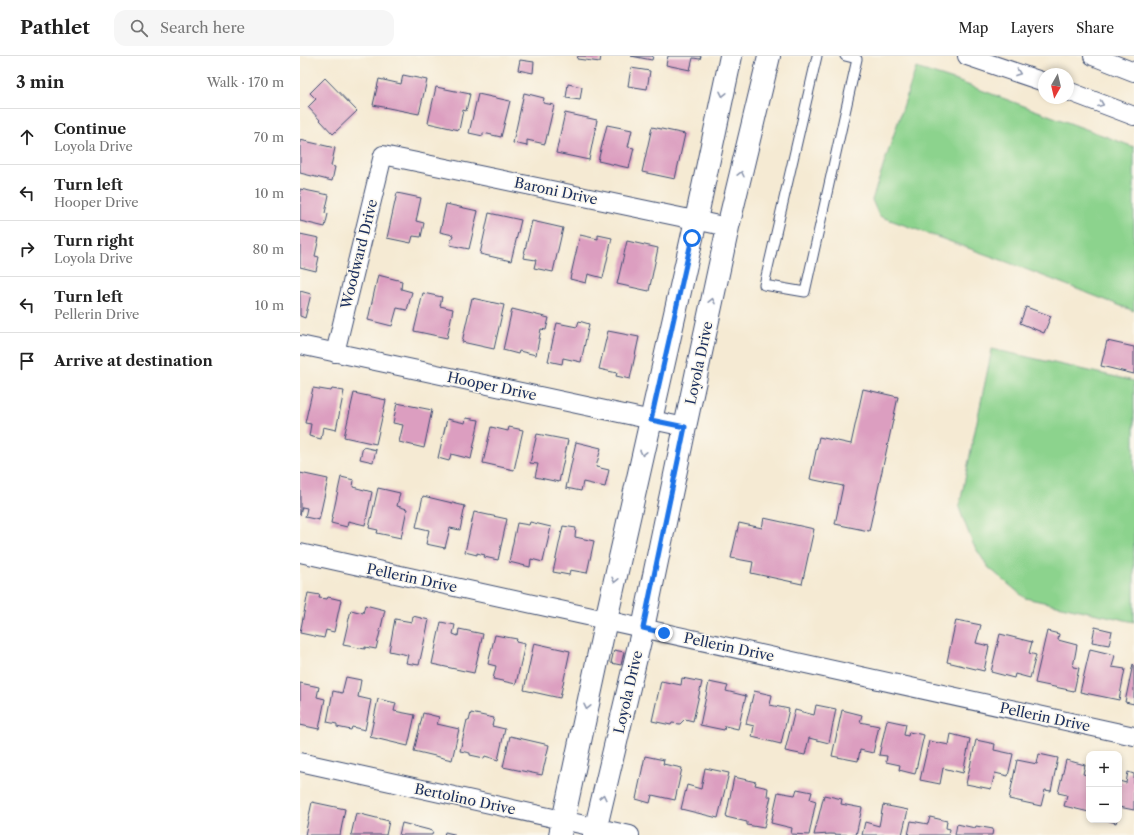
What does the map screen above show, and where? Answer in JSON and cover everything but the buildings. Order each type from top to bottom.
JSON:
[{"type":"main road","points":[[562,828],[606,620],[696,220],[731,56]]},
{"type":"main road","name":"Loyola Drive","points":[[595,831],[643,628],[728,227],[768,56]]},
{"type":"street","points":[[967,56],[1038,80]]},
{"type":"street","points":[[1093,56],[1134,72]]},
{"type":"street","points":[[1074,93],[1134,116]]},
{"type":"street","name":"Baroni Drive","points":[[383,155],[728,227]]},
{"type":"street","name":"Woodward Drive","points":[[334,353],[383,155]]},
{"type":"street","name":"Hooper Drive","points":[[300,345],[685,427]]},
{"type":"street","name":"Pellerin Drive","points":[[300,553],[1134,736]]},
{"type":"street","name":"Bertolino Drive","points":[[300,762],[562,828],[630,835]]},
{"type":"lane","points":[[816,56],[764,285],[806,292],[857,59],[845,56]]},
{"type":"green space","points":[[916,68],[957,81],[1134,147],[1134,311],[1007,262],[879,216],[872,200]]},
{"type":"green space","points":[[992,349],[1134,381],[1134,622],[1025,598],[988,567],[973,544],[959,508]]},
{"type":"route","points":[[664,633],[643,628],[685,427],[651,420],[692,238]]}]
